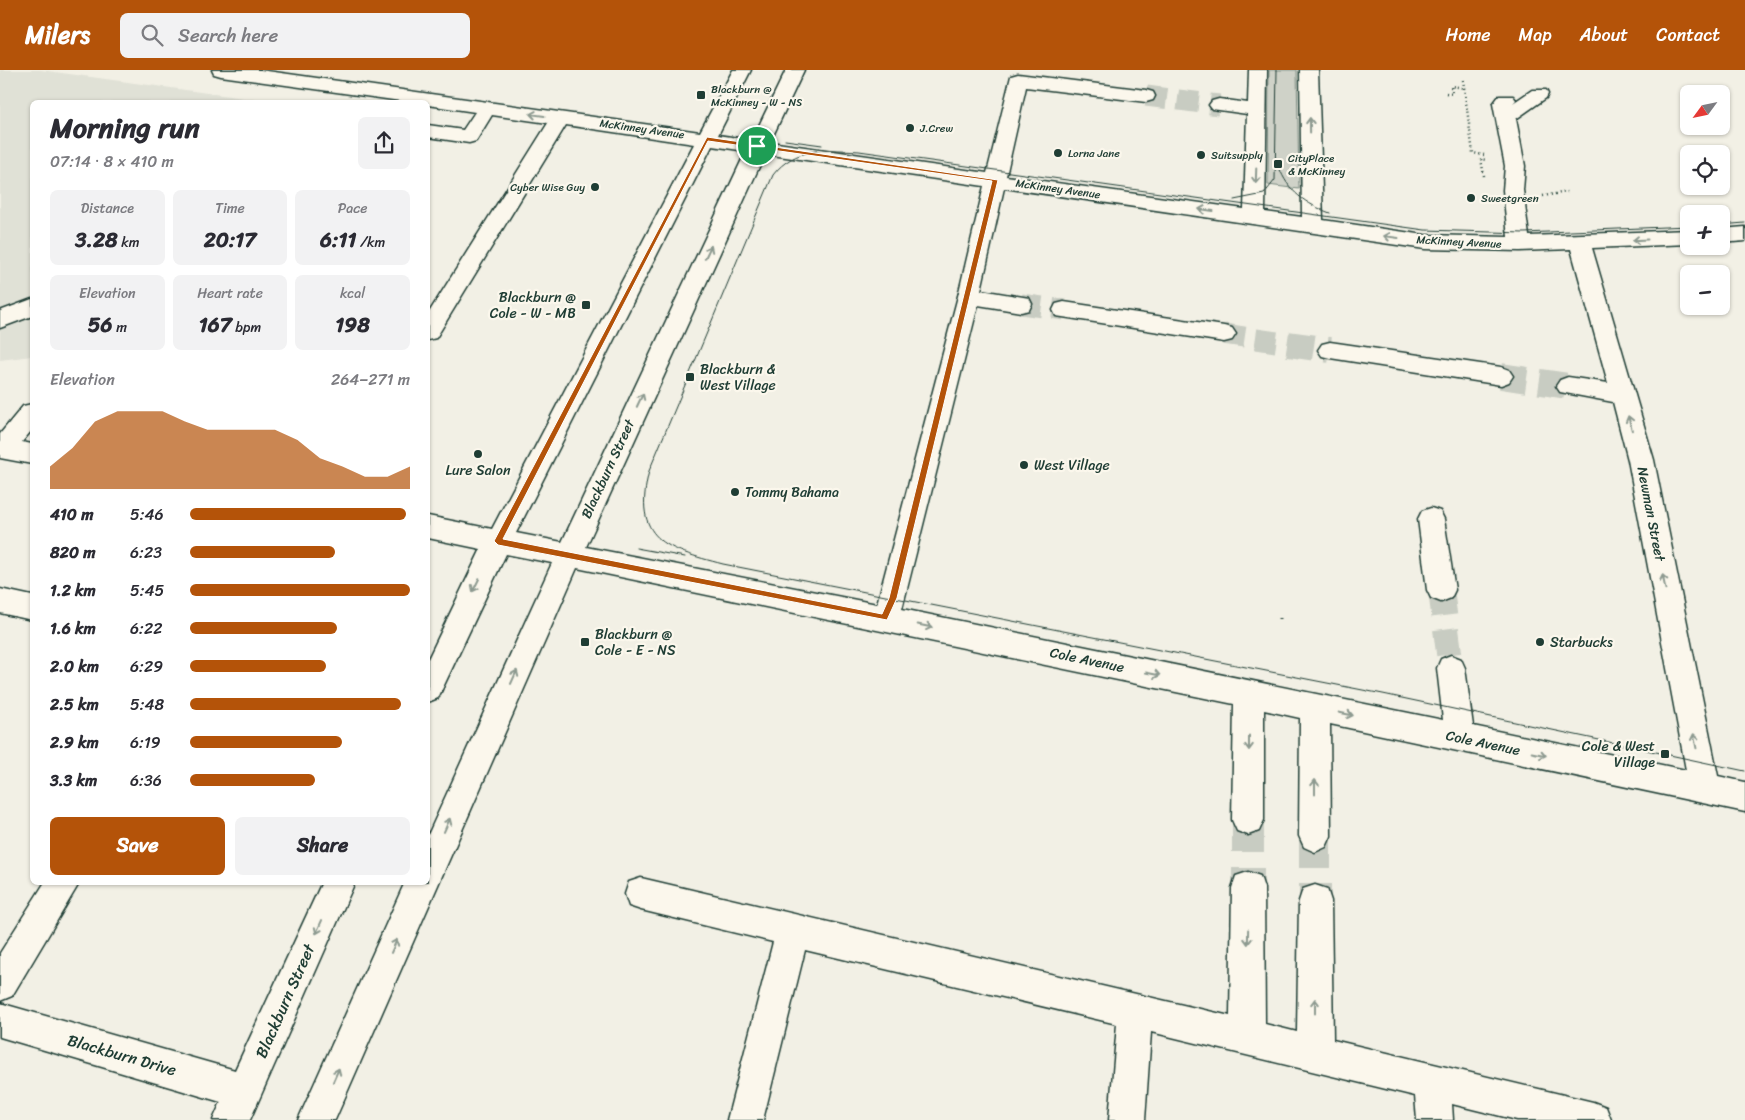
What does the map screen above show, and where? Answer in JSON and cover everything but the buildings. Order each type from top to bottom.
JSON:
[{"type":"street","name":"McKinney Avenue","points":[[221,70],[1450,244],[1580,243],[1680,237]]},
{"type":"street","points":[[430,684],[498,541],[742,70]]},
{"type":"street","name":"Blackburn Street","points":[[430,866],[568,555],[757,146],[795,70]]},
{"type":"street","points":[[1254,217],[1258,70]]},
{"type":"street","points":[[1309,70],[1314,226]]},
{"type":"street","points":[[884,618],[893,598],[969,296],[1018,80],[1034,76],[1146,96]]},
{"type":"street","points":[[308,100],[321,84]]},
{"type":"street","points":[[1520,244],[1515,219],[1513,190],[1515,166],[1506,108],[1539,94]]},
{"type":"street","points":[[1219,105],[1258,110]]},
{"type":"street","points":[[430,131],[470,137],[487,108]]},
{"type":"street","points":[[430,329],[561,118]]},
{"type":"street","points":[[1730,235],[1745,234]]},
{"type":"street","name":"Newman Street","points":[[1580,243],[1640,460],[1705,789]]},
{"type":"street","points":[[969,296],[1021,304]]},
{"type":"street","points":[[0,320],[30,308]]},
{"type":"street","points":[[1064,310],[1224,334]]},
{"type":"street","points":[[1330,350],[1502,376]]},
{"type":"street","points":[[1568,386],[1623,395]]},
{"type":"street","points":[[1,448],[30,415]]},
{"type":"street","points":[[1,448],[30,454]]},
{"type":"street","points":[[1432,519],[1441,590]]},
{"type":"street","name":"Cole Avenue","points":[[430,527],[884,618],[1745,797]]},
{"type":"street","points":[[0,602],[30,608]]},
{"type":"street","points":[[1451,668],[1460,738]]},
{"type":"street","points":[[1248,820],[1249,694]]},
{"type":"street","points":[[1314,708],[1315,836]]},
{"type":"street","points":[[0,984],[62,885]]},
{"type":"street","name":"Blackburn Street","points":[[238,1105],[338,885]]},
{"type":"street","points":[[316,1120],[421,885]]},
{"type":"street","points":[[1247,1038],[1248,888]]},
{"type":"street","points":[[641,894],[1592,1120]]},
{"type":"street","points":[[1315,901],[1316,1054]]},
{"type":"street","points":[[745,1120],[793,931]]},
{"type":"street","points":[[1127,1120],[1135,1012]]},
{"type":"street","name":"Blackburn Drive","points":[[0,1020],[238,1105]]},
{"type":"street","points":[[1432,1082],[1435,1120]]},
{"type":"path","points":[[1464,80],[1473,153],[1489,155],[1490,160],[1481,159],[1484,179]]},
{"type":"path","points":[[1446,93],[1452,94],[1451,86],[1464,88]]},
{"type":"path","points":[[1535,197],[1567,192]]},
{"type":"shaded area","points":[[0,70],[40,70],[258,100],[30,100],[30,356],[0,360]]},
{"type":"shaded area","points":[[1269,70],[1297,70],[1299,189],[1268,185]]},
{"type":"tunnel","points":[[1146,96],[1219,105]]},
{"type":"tunnel","points":[[1021,304],[1064,310]]},
{"type":"tunnel","points":[[1224,334],[1296,345]]},
{"type":"tunnel","points":[[1288,344],[1330,350]]},
{"type":"tunnel","points":[[1501,376],[1568,386]]},
{"type":"tunnel","points":[[1441,590],[1451,668]]},
{"type":"tunnel","points":[[1248,820],[1248,888]]},
{"type":"tunnel","points":[[1315,836],[1315,901]]},
{"type":"tram line","points":[[1234,200],[1264,194],[1275,180],[1277,70]]},
{"type":"tram line","points":[[785,140],[822,145]]},
{"type":"tram line","points":[[1680,226],[1524,233],[1425,230],[859,151],[823,150],[801,155],[781,166],[773,175],[649,471],[645,494],[645,512],[650,526],[658,537],[670,546],[685,553],[723,564],[1383,694],[1745,771]]},
{"type":"tram line","points":[[1279,167],[1287,183],[1299,196],[1313,206],[1330,213]]},
{"type":"tram line","points":[[1730,224],[1745,223]]},
{"type":"tram line","points":[[636,548],[685,557]]},
{"type":"place","name":"Blackburn @ McKinney - W - NS","points":[[701,95]]},
{"type":"place","name":"J.Crew","points":[[910,128]]},
{"type":"place","name":"Lorna Jane","points":[[1058,153]]},
{"type":"place","name":"Suitsupply","points":[[1201,155]]},
{"type":"place","name":"CityPlace & McKinney","points":[[1278,164]]},
{"type":"place","name":"Cyber Wise Guy","points":[[595,187]]},
{"type":"place","name":"Sweetgreen","points":[[1471,198]]},
{"type":"place","name":"Blackburn @ Cole - W - MB","points":[[586,305]]},
{"type":"place","name":"Blackburn & West Village","points":[[690,377]]},
{"type":"place","name":"Lure Salon","points":[[478,454]]},
{"type":"place","name":"West Village","points":[[1024,465]]},
{"type":"place","name":"Tommy Bahama","points":[[735,492]]},
{"type":"place","name":"Blackburn @ Cole - E - NS","points":[[585,642]]},
{"type":"place","name":"Starbucks","points":[[1540,642]]},
{"type":"place","name":"Cole & West Village","points":[[1665,754]]},
{"type":"route","points":[[707,139],[757,146],[995,180],[969,296],[893,598],[884,618],[498,541],[707,139]]}]
